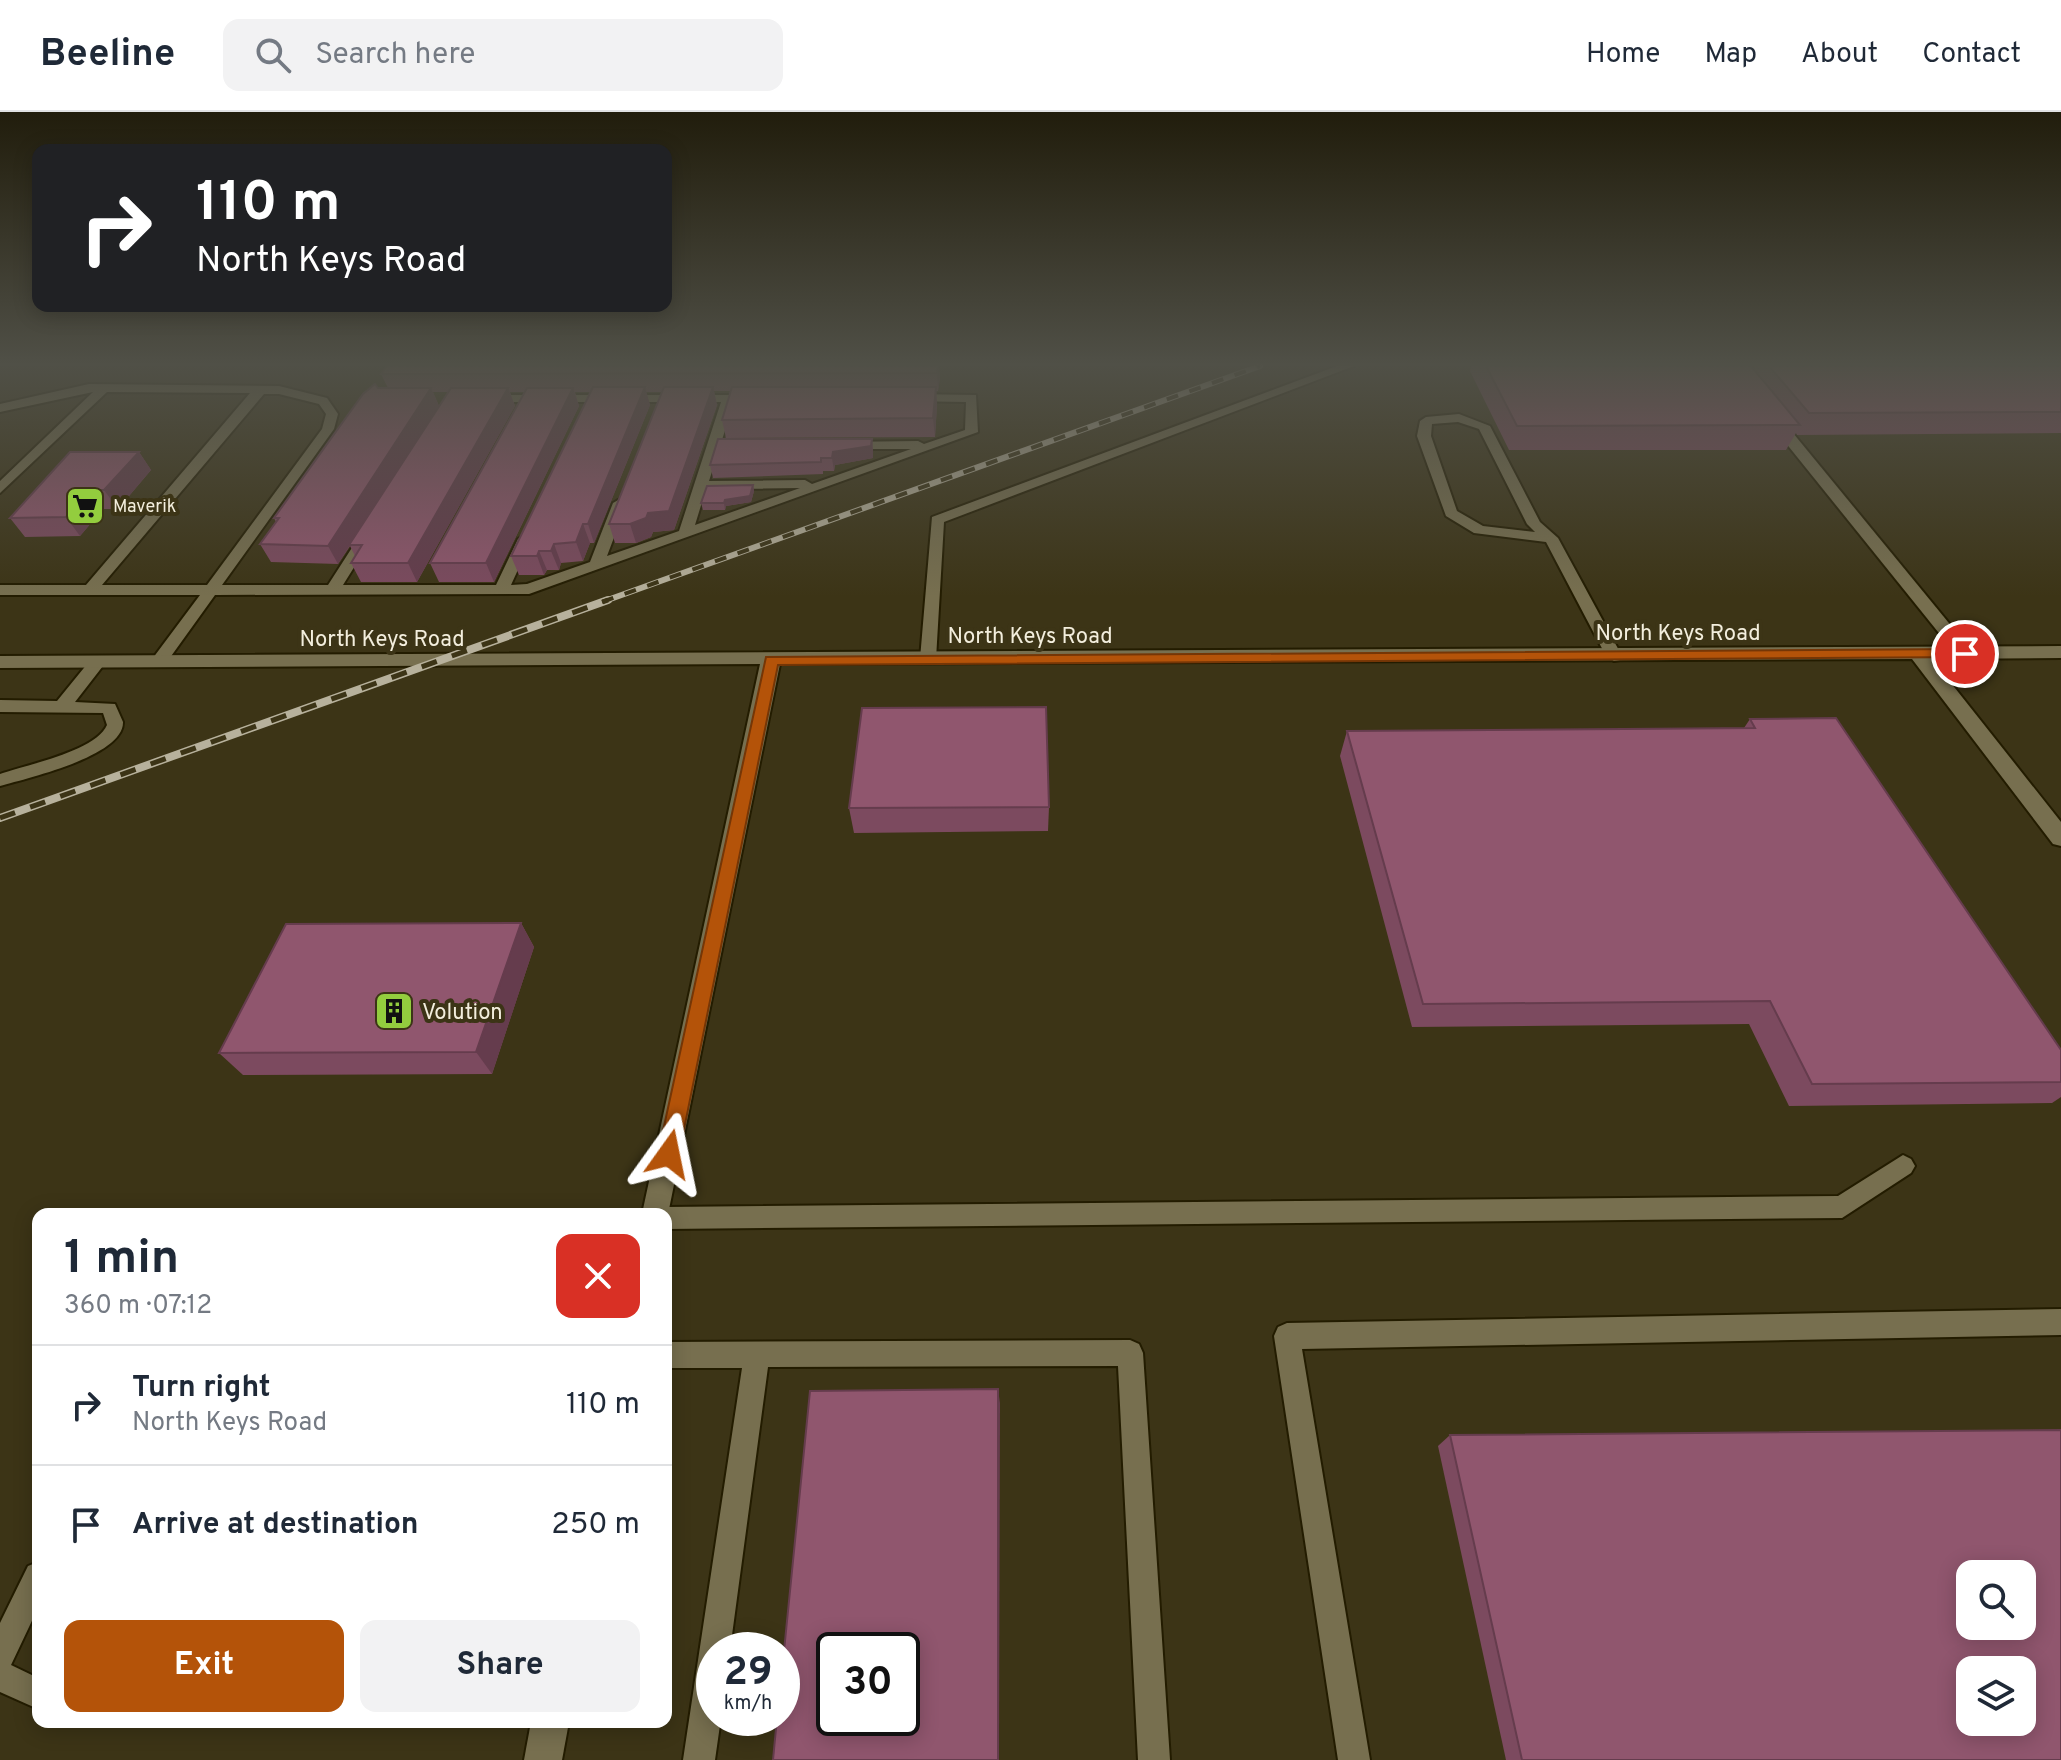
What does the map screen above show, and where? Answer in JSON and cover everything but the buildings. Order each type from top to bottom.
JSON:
[{"type":"street","name":"North Keys Road","points":[[0,662],[2061,652]]},
{"type":"street","points":[[1919,655],[2061,838]]},
{"type":"street","points":[[657,1208],[771,660]]},
{"type":"street","points":[[543,1760],[549,1728]]},
{"type":"lane","points":[[0,489],[47,443]]},
{"type":"lane","points":[[90,590],[215,443]]},
{"type":"lane","points":[[158,662],[318,443]]},
{"type":"lane","points":[[0,590],[529,589],[941,443]]},
{"type":"lane","points":[[928,659],[937,520],[1143,443]]},
{"type":"lane","points":[[1426,443],[1451,513],[1479,530],[1551,538]]},
{"type":"lane","points":[[1493,443],[1534,524],[1551,538],[1614,656]]},
{"type":"lane","points":[[1794,443],[1965,654]]},
{"type":"lane","points":[[685,534],[714,445],[729,445]]},
{"type":"lane","points":[[824,445],[935,445]]},
{"type":"lane","points":[[596,565],[629,482]]},
{"type":"lane","points":[[701,485],[822,484]]},
{"type":"lane","points":[[333,589],[381,513]]},
{"type":"lane","points":[[501,589],[534,521]]},
{"type":"lane","points":[[424,589],[431,576]]},
{"type":"lane","points":[[63,705],[98,662]]},
{"type":"lane","points":[[0,706],[109,708],[116,722],[114,730],[101,745],[0,780]]},
{"type":"lane","points":[[672,1218],[1842,1207],[1903,1166]]},
{"type":"lane","points":[[1354,1760],[1287,1336],[2061,1322]]},
{"type":"lane","points":[[672,1355],[1130,1353],[1154,1760]]},
{"type":"lane","points":[[718,1632],[757,1354]]},
{"type":"lane","points":[[0,1655],[32,1588]]},
{"type":"lane","points":[[0,1676],[32,1691]]},
{"type":"lane","points":[[699,1760],[702,1736]]},
{"type":"railway","points":[[602,602],[1046,443]]},
{"type":"railway","points":[[0,818],[608,600]]},
{"type":"place","name":"Maverik","points":[[85,506]]},
{"type":"place","name":"Volution","points":[[394,1011]]},
{"type":"route","points":[[669,1154],[771,660],[1965,654]]}]
